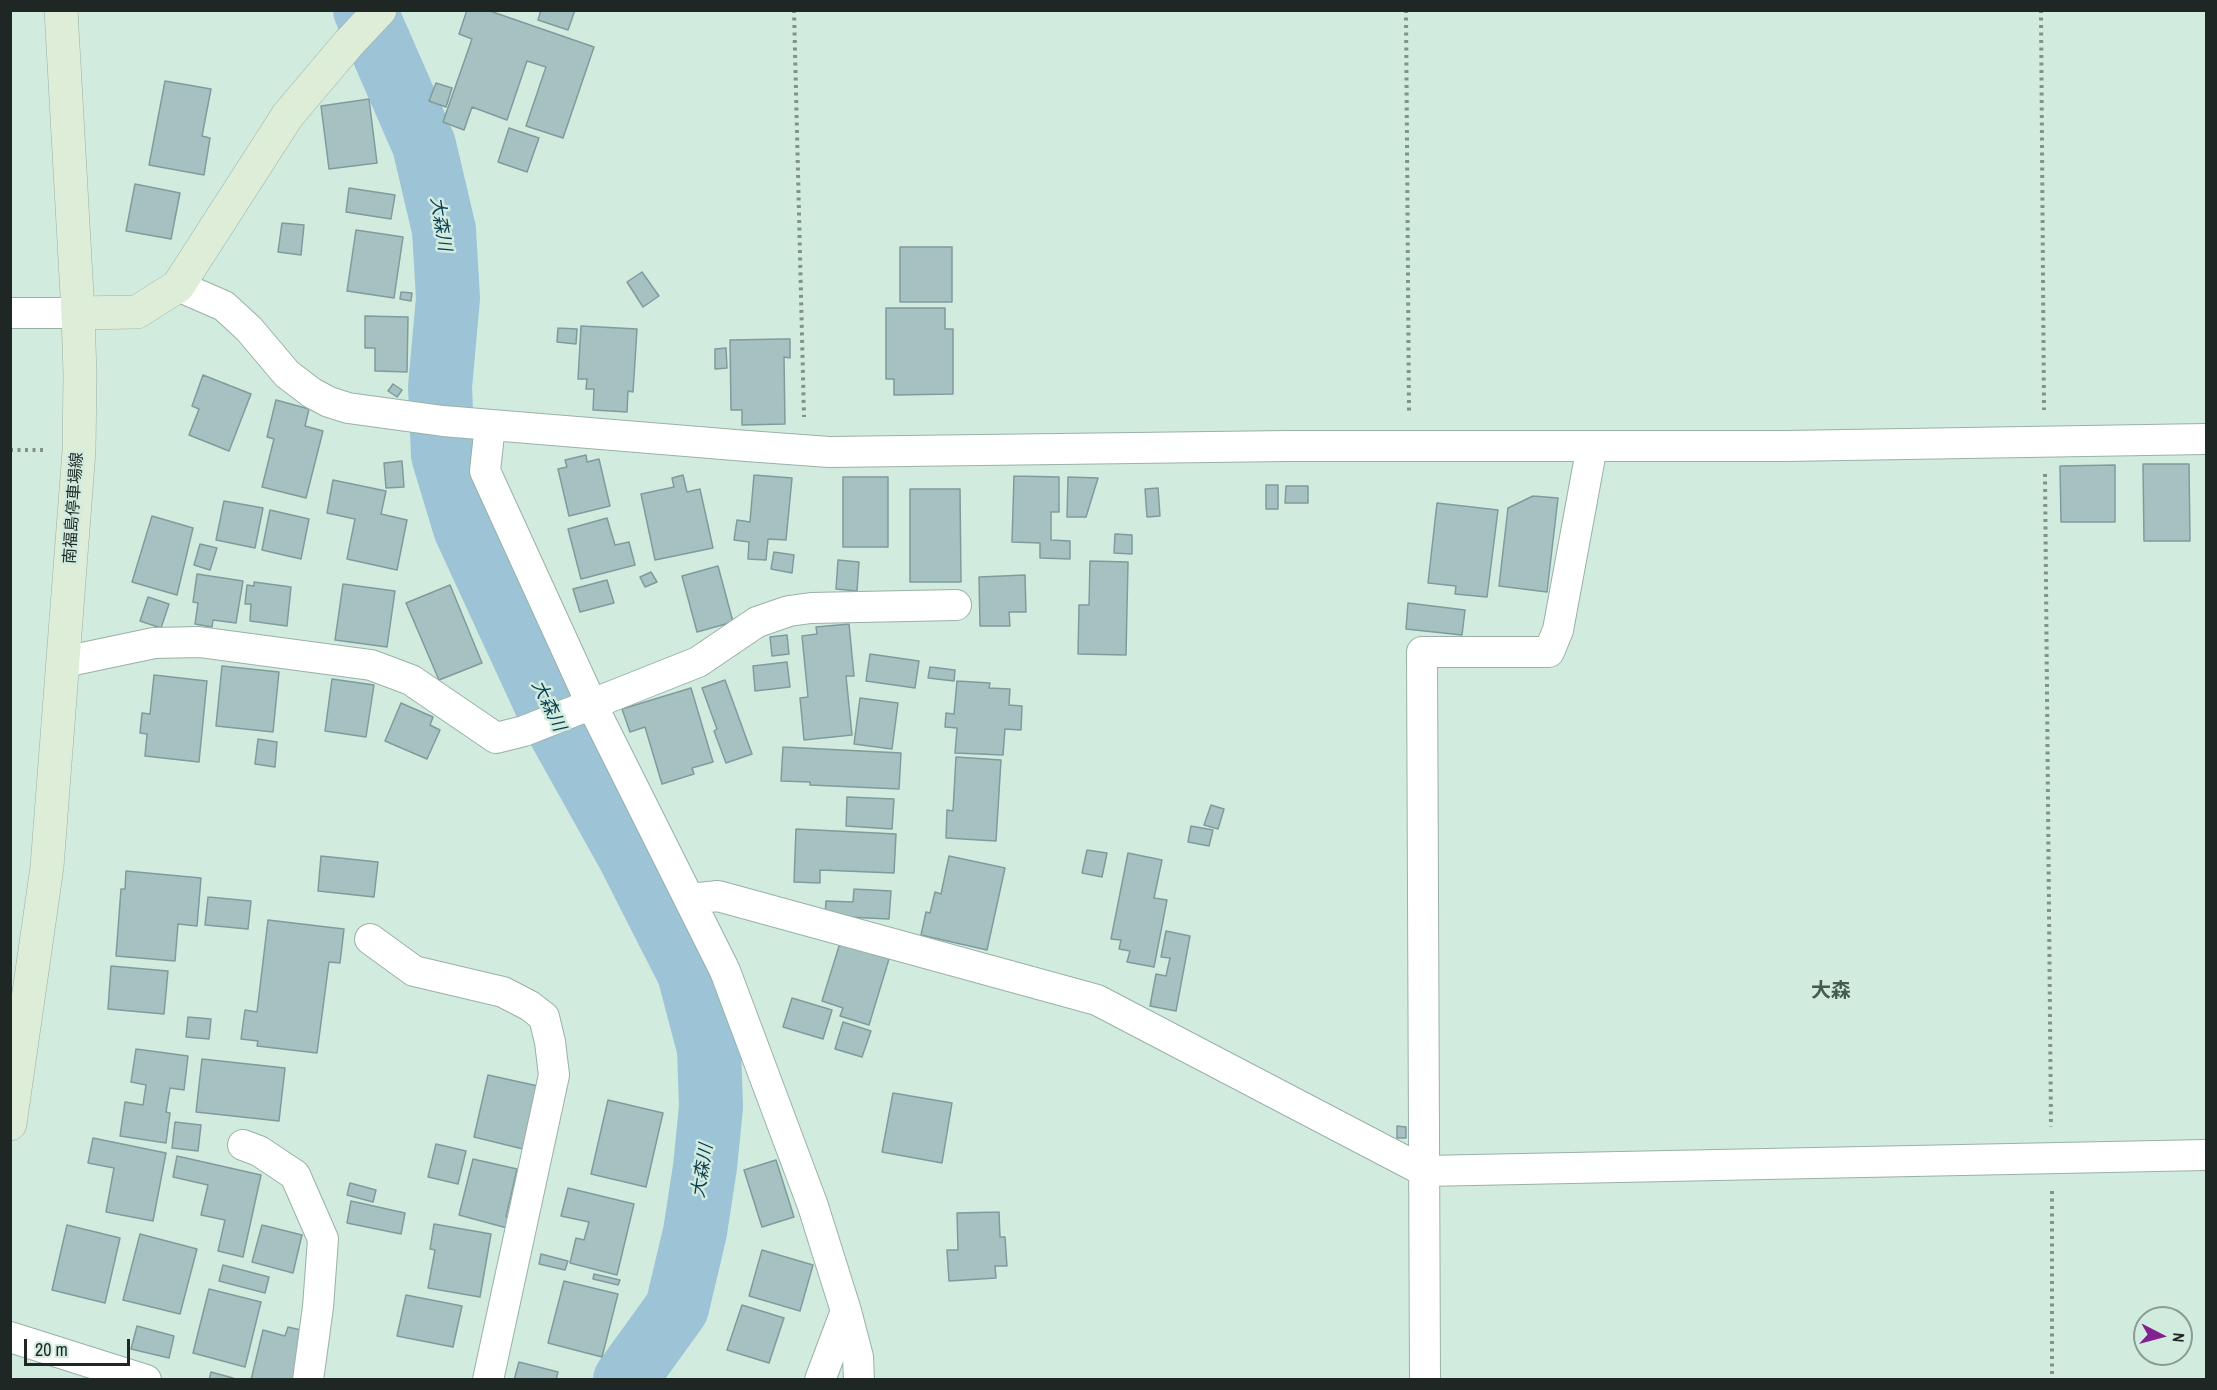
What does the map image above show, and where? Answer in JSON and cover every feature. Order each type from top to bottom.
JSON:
[{"type":"main road","name":"南福島停車場線","points":[[10,1124],[19,1002],[47,867],[79,451],[78,313],[61,10]]},
{"type":"main road","points":[[78,313],[137,312],[177,286],[288,115],[380,10]]},
{"type":"street","points":[[177,286],[224,306],[249,329],[287,374],[312,393],[348,408],[411,418],[829,452],[1104,447],[1786,446],[2206,439]]},
{"type":"street","points":[[10,313],[78,313]]},
{"type":"street","points":[[477,424],[485,471],[591,703],[725,971],[813,1206],[846,1311],[858,1357],[859,1380]]},
{"type":"street","points":[[1425,1380],[1422,652],[1549,652],[1558,630],[1592,446]]},
{"type":"street","points":[[64,662],[154,643],[199,642],[371,665],[411,680],[496,738],[524,731],[698,662],[757,622],[789,611],[811,608],[956,606]]},
{"type":"street","points":[[689,899],[718,896],[1097,1000],[1424,1171],[2206,1155]]},
{"type":"street","points":[[370,939],[414,971],[503,992],[530,1006],[544,1017],[554,1075],[488,1380]]},
{"type":"street","points":[[243,1145],[259,1151],[294,1175],[323,1239],[318,1307],[308,1380]]},
{"type":"street","points":[[820,1380],[846,1311]]},
{"type":"street","points":[[10,1337],[146,1380]]},
{"type":"path","points":[[794,10],[805,450]]},
{"type":"path","points":[[1406,10],[1409,446]]},
{"type":"path","points":[[2041,10],[2052,1380]]},
{"type":"building","points":[[467,10],[487,10],[594,47],[563,138],[526,126],[546,67],[527,61],[507,120],[472,107],[464,130],[443,122],[472,39],[459,34]]},
{"type":"building","points":[[541,10],[575,10],[568,30],[538,20]]},
{"type":"building","points":[[165,81],[211,89],[202,136],[210,138],[204,175],[149,165]]},
{"type":"building","points":[[436,83],[452,88],[446,107],[429,101]]},
{"type":"building","points":[[369,99],[377,163],[329,169],[321,106]]},
{"type":"building","points":[[509,128],[539,138],[527,172],[498,162]]},
{"type":"building","points":[[135,184],[180,193],[171,239],[126,231]]},
{"type":"building","points":[[349,188],[395,195],[391,219],[346,212]]},
{"type":"building","points":[[282,223],[304,225],[301,255],[278,252]]},
{"type":"building","points":[[356,230],[403,237],[394,298],[347,291]]},
{"type":"building","points":[[900,247],[952,247],[952,302],[900,302]]},
{"type":"building","points":[[642,272],[659,296],[643,307],[627,282]]},
{"type":"building","points":[[401,292],[412,293],[411,301],[400,299]]},
{"type":"building","points":[[886,308],[945,308],[945,329],[953,329],[953,394],[894,395],[894,379],[886,379]]},
{"type":"building","points":[[365,316],[408,317],[407,372],[375,371],[375,348],[365,348]]},
{"type":"building","points":[[581,326],[637,329],[633,392],[628,391],[627,412],[593,410],[594,389],[586,389],[587,379],[578,379]]},
{"type":"building","points":[[558,328],[577,329],[576,344],[557,342]]},
{"type":"building","points":[[790,339],[790,358],[784,357],[785,424],[742,425],[742,410],[731,410],[730,340]]},
{"type":"building","points":[[726,348],[727,368],[715,369],[715,349]]},
{"type":"building","points":[[203,375],[251,394],[229,451],[189,435],[199,409],[192,406]]},
{"type":"building","points":[[393,384],[402,390],[397,397],[388,391]]},
{"type":"building","points":[[276,400],[309,409],[305,426],[323,431],[306,498],[262,487],[274,439],[267,437]]},
{"type":"building","points":[[586,455],[587,462],[599,459],[610,506],[569,516],[558,469],[567,467],[565,460]]},
{"type":"building","points":[[402,461],[404,487],[386,488],[384,463]]},
{"type":"building","points":[[2143,464],[2189,464],[2190,541],[2144,541]]},
{"type":"building","points":[[2115,465],[2115,522],[2061,522],[2060,466]]},
{"type":"building","points":[[683,475],[687,492],[700,489],[713,548],[655,560],[641,494],[674,487],[672,478]]},
{"type":"building","points":[[754,475],[792,478],[786,540],[768,539],[766,560],[748,559],[749,542],[734,540],[737,520],[750,522]]},
{"type":"building","points":[[1014,476],[1059,477],[1059,512],[1051,512],[1051,540],[1070,541],[1070,559],[1040,558],[1040,543],[1012,542]]},
{"type":"building","points":[[843,477],[888,477],[888,547],[843,547]]},
{"type":"building","points":[[1068,477],[1098,478],[1086,517],[1067,517]]},
{"type":"building","points":[[333,480],[386,491],[381,514],[407,520],[397,570],[347,559],[355,519],[327,513]]},
{"type":"building","points":[[1266,485],[1278,485],[1278,509],[1266,509]]},
{"type":"building","points":[[1286,486],[1308,486],[1308,503],[1285,503]]},
{"type":"building","points":[[1158,488],[1160,516],[1147,517],[1145,489]]},
{"type":"building","points":[[910,489],[960,489],[961,582],[910,582]]},
{"type":"building","points":[[1533,496],[1558,498],[1547,592],[1499,586],[1508,508]]},
{"type":"building","points":[[224,501],[263,508],[255,548],[216,540]]},
{"type":"building","points":[[1437,503],[1498,510],[1487,597],[1455,594],[1456,586],[1428,583]]},
{"type":"building","points":[[270,510],[309,519],[301,559],[262,550]]},
{"type":"building","points":[[152,516],[193,528],[177,595],[132,582]]},
{"type":"building","points":[[607,518],[615,545],[629,542],[635,565],[581,579],[568,529]]},
{"type":"building","points":[[1115,534],[1132,535],[1132,554],[1114,553]]},
{"type":"building","points":[[200,544],[217,548],[210,570],[194,565]]},
{"type":"building","points":[[774,552],[794,555],[792,573],[771,569]]},
{"type":"building","points":[[838,560],[859,562],[857,591],[836,589]]},
{"type":"building","points":[[1090,561],[1128,562],[1126,655],[1078,654],[1079,605],[1089,605]]},
{"type":"building","points":[[718,566],[733,622],[697,632],[682,576]]},
{"type":"building","points":[[651,572],[657,582],[645,587],[640,577]]},
{"type":"building","points":[[197,574],[243,581],[236,623],[213,620],[212,627],[195,624],[198,603],[193,602]]},
{"type":"building","points":[[1025,575],[1026,612],[1009,612],[1010,626],[980,626],[979,577]]},
{"type":"building","points":[[607,580],[614,603],[580,612],[573,589]]},
{"type":"building","points":[[254,582],[291,587],[287,626],[250,621],[251,604],[245,604],[247,585],[254,586]]},
{"type":"building","points":[[343,584],[395,591],[387,647],[335,640]]},
{"type":"building","points":[[450,585],[482,663],[439,680],[406,603]]},
{"type":"building","points":[[148,597],[169,604],[161,628],[140,621]]},
{"type":"building","points":[[1408,603],[1465,610],[1462,635],[1406,629]]},
{"type":"building","points":[[849,624],[854,676],[846,676],[852,735],[804,740],[800,698],[808,697],[802,636],[817,634],[816,627]]},
{"type":"building","points":[[787,635],[789,654],[772,656],[770,637]]},
{"type":"building","points":[[870,654],[919,661],[915,688],[866,681]]},
{"type":"building","points":[[787,662],[790,687],[755,691],[753,666]]},
{"type":"building","points":[[222,666],[279,672],[273,732],[216,726]]},
{"type":"building","points":[[930,667],[955,670],[954,681],[928,678]]},
{"type":"building","points":[[154,675],[207,681],[199,762],[145,756],[147,734],[140,733],[142,713],[150,714]]},
{"type":"building","points":[[332,679],[374,685],[366,737],[325,731]]},
{"type":"building","points":[[725,680],[752,754],[726,763],[702,688]]},
{"type":"building","points":[[957,681],[990,683],[989,688],[1010,689],[1009,705],[1022,706],[1021,730],[1005,729],[1003,755],[955,753],[957,728],[945,727],[946,713],[954,714]]},
{"type":"building","points":[[691,688],[713,762],[692,768],[694,774],[662,784],[645,727],[630,732],[622,709]]},
{"type":"building","points":[[860,698],[898,703],[892,749],[854,744]]},
{"type":"building","points":[[401,703],[433,717],[430,725],[440,730],[427,759],[385,741]]},
{"type":"building","points":[[258,739],[277,742],[275,767],[255,764]]},
{"type":"building","points":[[783,747],[901,753],[899,789],[810,785],[810,782],[781,781]]},
{"type":"building","points":[[956,757],[1001,760],[996,841],[946,838],[947,810],[953,811]]},
{"type":"building","points":[[847,797],[894,799],[892,829],[846,826]]},
{"type":"building","points":[[1211,805],[1224,809],[1218,829],[1204,825]]},
{"type":"building","points":[[1191,826],[1213,830],[1209,846],[1188,842]]},
{"type":"building","points":[[796,829],[896,834],[894,873],[820,870],[820,883],[794,882]]},
{"type":"building","points":[[1087,850],[1107,853],[1102,877],[1082,873]]},
{"type":"building","points":[[1128,853],[1162,860],[1154,898],[1167,900],[1154,967],[1127,962],[1130,951],[1119,949],[1121,940],[1111,939]]},
{"type":"building","points":[[321,856],[378,862],[374,897],[318,891]]},
{"type":"building","points":[[949,856],[1005,868],[987,950],[921,935],[926,912],[930,913],[935,892],[941,894]]},
{"type":"building","points":[[126,871],[201,878],[197,926],[178,924],[175,961],[116,956],[121,889],[125,889]]},
{"type":"building","points":[[854,889],[891,891],[889,919],[825,916],[826,901],[853,902]]},
{"type":"building","points":[[208,897],[251,901],[248,929],[205,925]]},
{"type":"building","points":[[268,920],[344,929],[340,963],[329,962],[317,1053],[257,1046],[258,1041],[241,1039],[245,1010],[257,1012]]},
{"type":"building","points":[[1166,931],[1190,936],[1176,1011],[1150,1006],[1156,974],[1166,976],[1170,958],[1161,957]]},
{"type":"building","points":[[840,943],[889,959],[869,1025],[840,1016],[843,1008],[822,1001]]},
{"type":"building","points":[[111,966],[168,971],[164,1014],[108,1009]]},
{"type":"building","points":[[792,998],[832,1010],[823,1039],[783,1027]]},
{"type":"building","points":[[188,1017],[211,1019],[209,1039],[186,1037]]},
{"type":"building","points":[[843,1022],[871,1031],[862,1057],[835,1049]]},
{"type":"building","points":[[136,1049],[188,1056],[184,1090],[170,1088],[166,1112],[170,1113],[166,1143],[120,1136],[125,1102],[143,1105],[146,1085],[131,1082]]},
{"type":"building","points":[[202,1059],[285,1068],[279,1121],[196,1112]]},
{"type":"building","points":[[488,1075],[538,1086],[527,1150],[474,1137]]},
{"type":"building","points":[[893,1093],[952,1103],[942,1163],[882,1152]]},
{"type":"building","points":[[608,1100],[663,1113],[646,1187],[591,1174]]},
{"type":"building","points":[[175,1122],[201,1125],[198,1151],[172,1148]]},
{"type":"building","points":[[1397,1126],[1406,1127],[1406,1138],[1397,1138]]},
{"type":"building","points":[[93,1138],[166,1153],[153,1221],[106,1212],[114,1168],[88,1163]]},
{"type":"building","points":[[436,1144],[466,1151],[458,1184],[428,1177]]},
{"type":"building","points":[[177,1156],[261,1175],[243,1257],[218,1251],[225,1220],[201,1215],[208,1185],[173,1177]]},
{"type":"building","points":[[473,1159],[517,1169],[506,1217],[509,1217],[507,1228],[459,1215]]},
{"type":"building","points":[[776,1160],[794,1217],[762,1227],[744,1170]]},
{"type":"building","points":[[350,1183],[376,1190],[373,1202],[347,1195]]},
{"type":"building","points":[[568,1188],[634,1204],[617,1275],[570,1263],[576,1238],[584,1240],[589,1222],[561,1216]]},
{"type":"building","points":[[351,1201],[405,1213],[401,1234],[347,1223]]},
{"type":"building","points":[[999,1212],[1000,1237],[1005,1237],[1007,1266],[995,1266],[996,1278],[949,1281],[947,1250],[958,1250],[957,1213]]},
{"type":"building","points":[[434,1224],[491,1234],[480,1297],[428,1288],[435,1250],[430,1249]]},
{"type":"building","points":[[67,1225],[120,1238],[105,1303],[52,1290]]},
{"type":"building","points":[[262,1225],[302,1235],[293,1273],[252,1262]]},
{"type":"building","points":[[140,1234],[197,1249],[180,1314],[123,1300]]},
{"type":"building","points":[[762,1250],[813,1265],[800,1311],[749,1296]]},
{"type":"building","points":[[541,1254],[568,1261],[565,1270],[539,1264]]},
{"type":"building","points":[[223,1265],[269,1277],[265,1293],[219,1281]]},
{"type":"building","points":[[594,1274],[620,1280],[618,1285],[593,1279]]},
{"type":"building","points":[[564,1281],[618,1294],[602,1357],[548,1343]]},
{"type":"building","points":[[209,1289],[261,1302],[245,1367],[193,1353]]},
{"type":"building","points":[[406,1295],[462,1306],[453,1347],[397,1336]]},
{"type":"building","points":[[742,1305],[784,1318],[769,1363],[727,1350]]},
{"type":"building","points":[[137,1326],[174,1336],[169,1358],[131,1349]]},
{"type":"building","points":[[288,1327],[305,1331],[293,1380],[251,1380],[263,1330],[285,1336]]},
{"type":"building","points":[[519,1362],[558,1372],[556,1380],[514,1380]]},
{"type":"building","points":[[211,1372],[233,1378],[233,1380],[209,1380]]},
{"type":"waterway","name":"大森川","points":[[365,10],[424,145],[444,230],[448,298],[440,387],[443,455],[465,528],[553,719],[629,855],[689,973],[709,1049],[711,1107],[705,1167],[695,1232],[677,1308],[625,1380]]},
{"type":"district","name":"大森","points":[[1831,992]]}]
